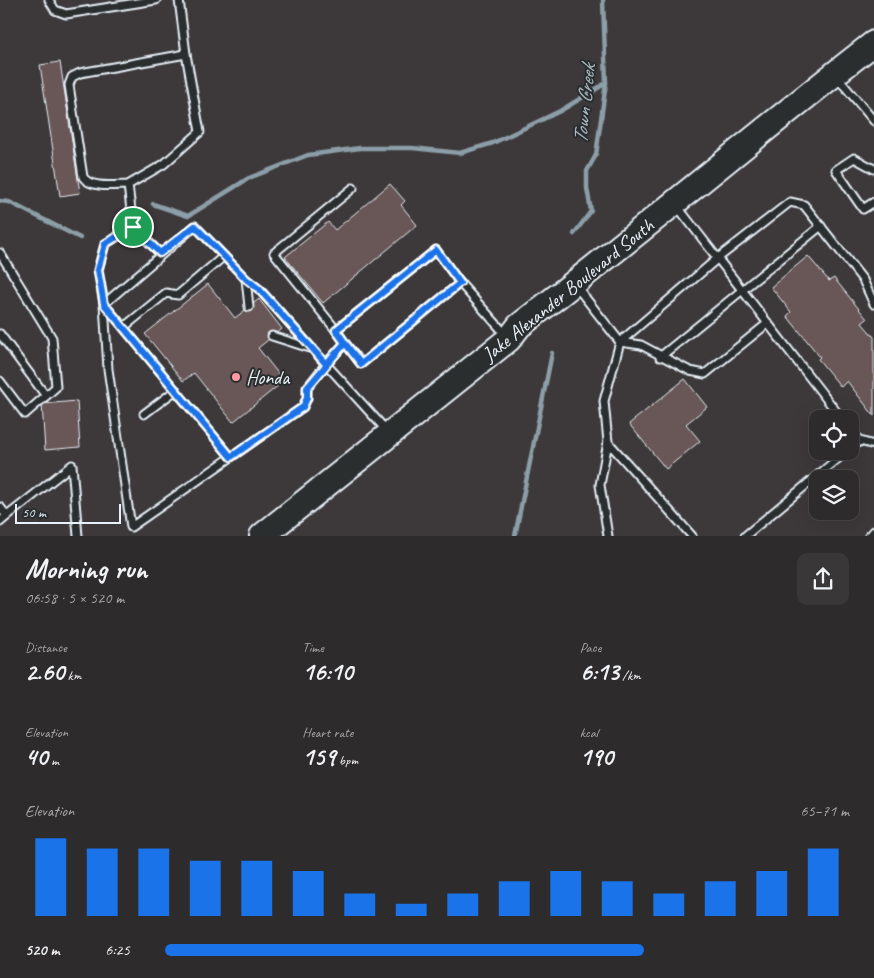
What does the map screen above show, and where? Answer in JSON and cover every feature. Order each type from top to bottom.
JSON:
[{"type":"highway","name":"Jake Alexander Boulevard South","points":[[262,536],[509,339],[519,326],[675,204],[767,126],[874,43]]},
{"type":"lane","points":[[49,0],[55,10],[66,14],[156,0]]},
{"type":"lane","points":[[179,0],[186,54],[200,132],[164,164],[128,185],[86,182],[83,177],[69,85],[72,77],[80,73],[186,54]]},
{"type":"lane","points":[[834,74],[874,121]]},
{"type":"lane","points":[[874,169],[854,158],[836,170],[864,209],[874,202]]},
{"type":"lane","points":[[128,185],[133,227],[160,253]]},
{"type":"lane","points":[[353,188],[274,253],[361,364],[460,283]]},
{"type":"lane","points":[[608,536],[600,485],[608,442],[604,401],[620,342],[718,258],[790,202],[804,205],[863,280],[874,304]]},
{"type":"lane","points":[[675,204],[835,410]]},
{"type":"lane","points":[[104,304],[160,253],[195,226],[246,279],[259,289],[389,433]]},
{"type":"lane","points":[[660,357],[821,226]]},
{"type":"lane","points":[[133,227],[105,244],[98,270],[104,304],[108,369],[131,527],[303,407],[307,398],[307,388],[345,343]]},
{"type":"lane","points":[[336,330],[436,250],[460,283],[509,339]]},
{"type":"lane","points":[[0,252],[52,338],[56,387],[25,414],[0,381]]},
{"type":"lane","points":[[124,328],[166,293],[178,295],[224,256]]},
{"type":"lane","points":[[246,279],[249,307]]},
{"type":"lane","points":[[574,283],[620,342],[641,345],[660,357],[690,371],[705,374],[768,323]]},
{"type":"lane","points":[[104,304],[231,457]]},
{"type":"lane","points":[[0,334],[46,396]]},
{"type":"lane","points":[[272,336],[313,350]]},
{"type":"lane","points":[[144,414],[176,390]]},
{"type":"lane","points":[[860,440],[874,445]]},
{"type":"lane","points":[[608,442],[692,536]]},
{"type":"lane","points":[[745,536],[836,460]]},
{"type":"lane","points":[[0,522],[72,465],[78,536]]},
{"type":"lane","points":[[0,507],[7,516]]},
{"type":"lane","points":[[869,536],[874,531]]},
{"type":"building","points":[[60,62],[80,193],[60,196],[40,65]]},
{"type":"building","points":[[390,184],[405,201],[401,205],[417,225],[323,303],[285,257],[328,222],[335,230]]},
{"type":"building","points":[[808,256],[829,281],[834,278],[867,319],[862,323],[874,337],[874,416],[847,381],[841,387],[818,359],[820,357],[787,316],[791,312],[771,287]]},
{"type":"building","points":[[208,284],[235,318],[259,299],[282,329],[258,348],[284,381],[233,422],[194,373],[183,381],[145,334]]},
{"type":"building","points":[[685,379],[707,407],[686,424],[700,441],[666,469],[629,424]]},
{"type":"building","points":[[77,401],[80,447],[45,450],[42,404]]},
{"type":"waterway","name":"Town Creek","points":[[574,234],[591,211],[587,188],[587,171],[596,155],[606,83],[603,0]]},
{"type":"waterway","points":[[153,204],[188,216],[249,178],[308,155],[360,148],[412,148],[460,153],[493,143],[560,111],[606,83]]},
{"type":"waterway","points":[[0,201],[9,202],[80,238]]},
{"type":"waterway","name":"Town Creek","points":[[515,536],[552,353]]},
{"type":"place","name":"Honda","points":[[236,377]]},
{"type":"route","points":[[133,227],[105,244],[100,257],[98,270],[104,304],[231,457],[303,407],[307,398],[307,388],[345,343],[361,364],[460,283],[436,250],[336,330],[345,343],[326,364],[259,289],[246,279],[195,226],[160,253],[133,227]]}]
